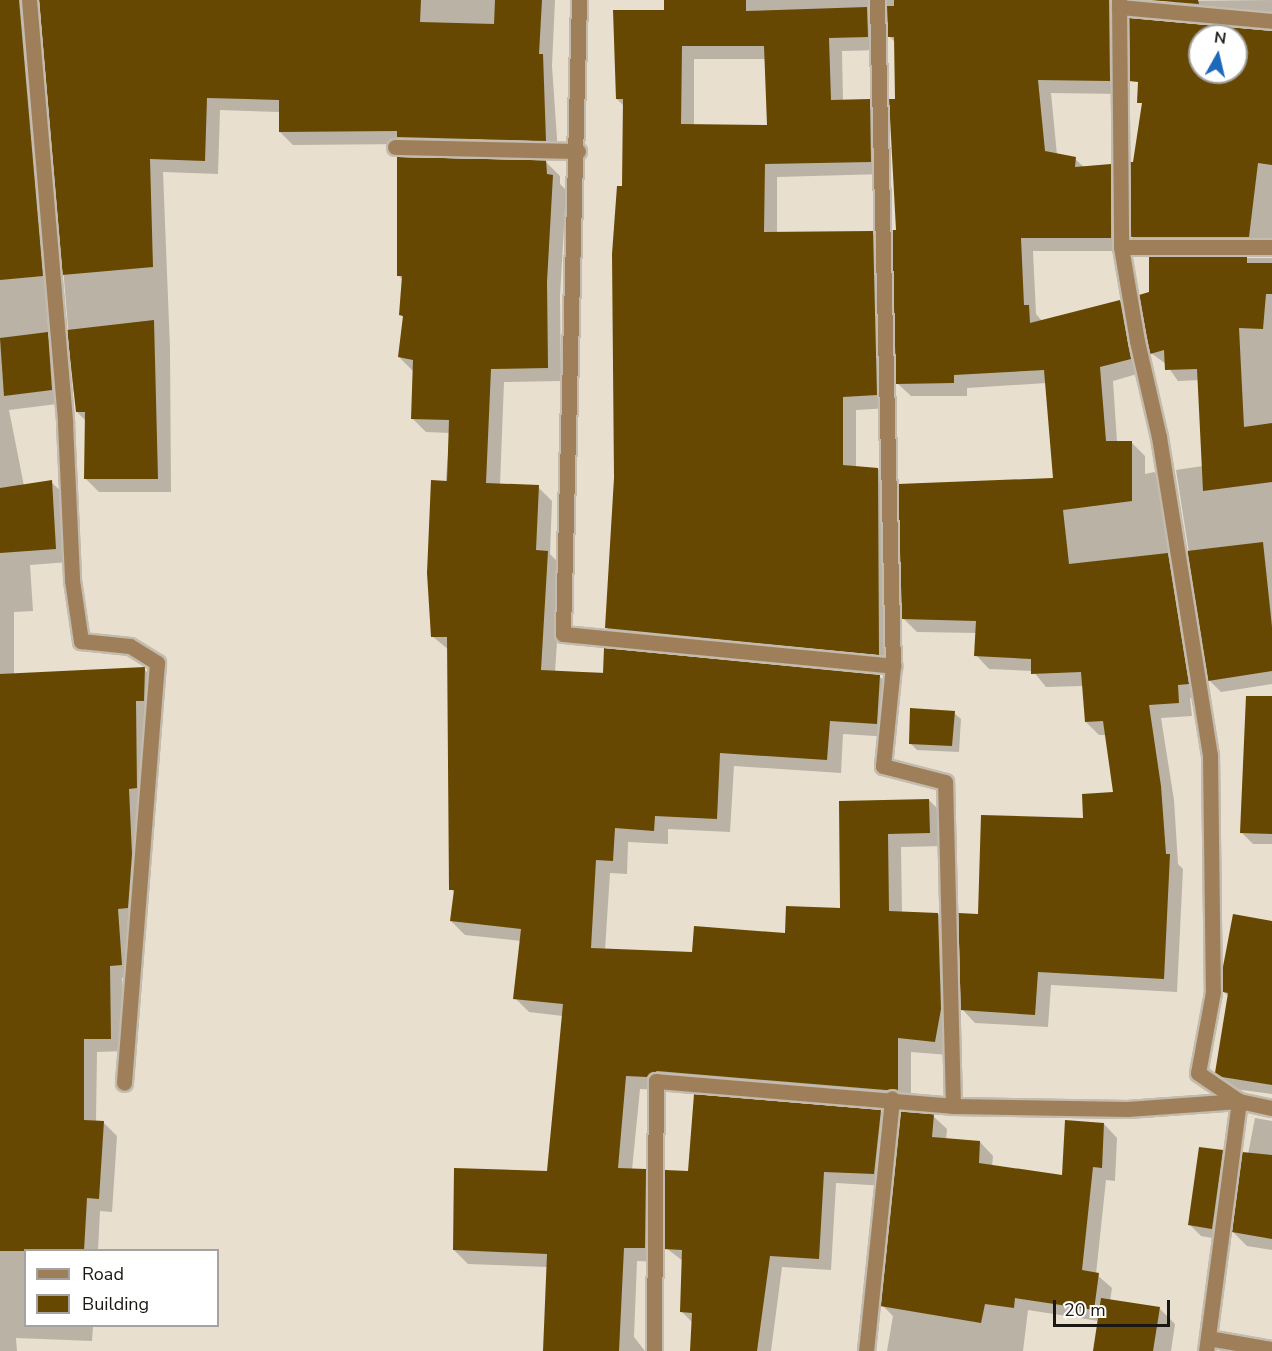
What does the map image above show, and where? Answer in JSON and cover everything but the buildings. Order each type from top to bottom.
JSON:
[{"type":"street","points":[[29,0],[65,423],[72,580],[81,641],[130,646],[157,663],[124,1083]]},
{"type":"street","points":[[579,0],[578,151],[563,634],[893,666]]},
{"type":"street","points":[[877,0],[893,666],[883,766],[945,782],[953,1106]]},
{"type":"street","points":[[1239,1101],[1198,1073],[1213,992],[1210,754],[1160,437],[1137,340],[1121,247],[1119,3],[1272,21]]},
{"type":"street","points":[[395,147],[578,151]]},
{"type":"street","points":[[1121,247],[1272,247]]},
{"type":"street","points":[[654,1351],[656,1081],[892,1098],[953,1106],[1127,1110],[1239,1101],[1272,1108]]},
{"type":"street","points":[[866,1351],[892,1098]]},
{"type":"street","points":[[1239,1101],[1207,1345],[1272,1349]]}]
